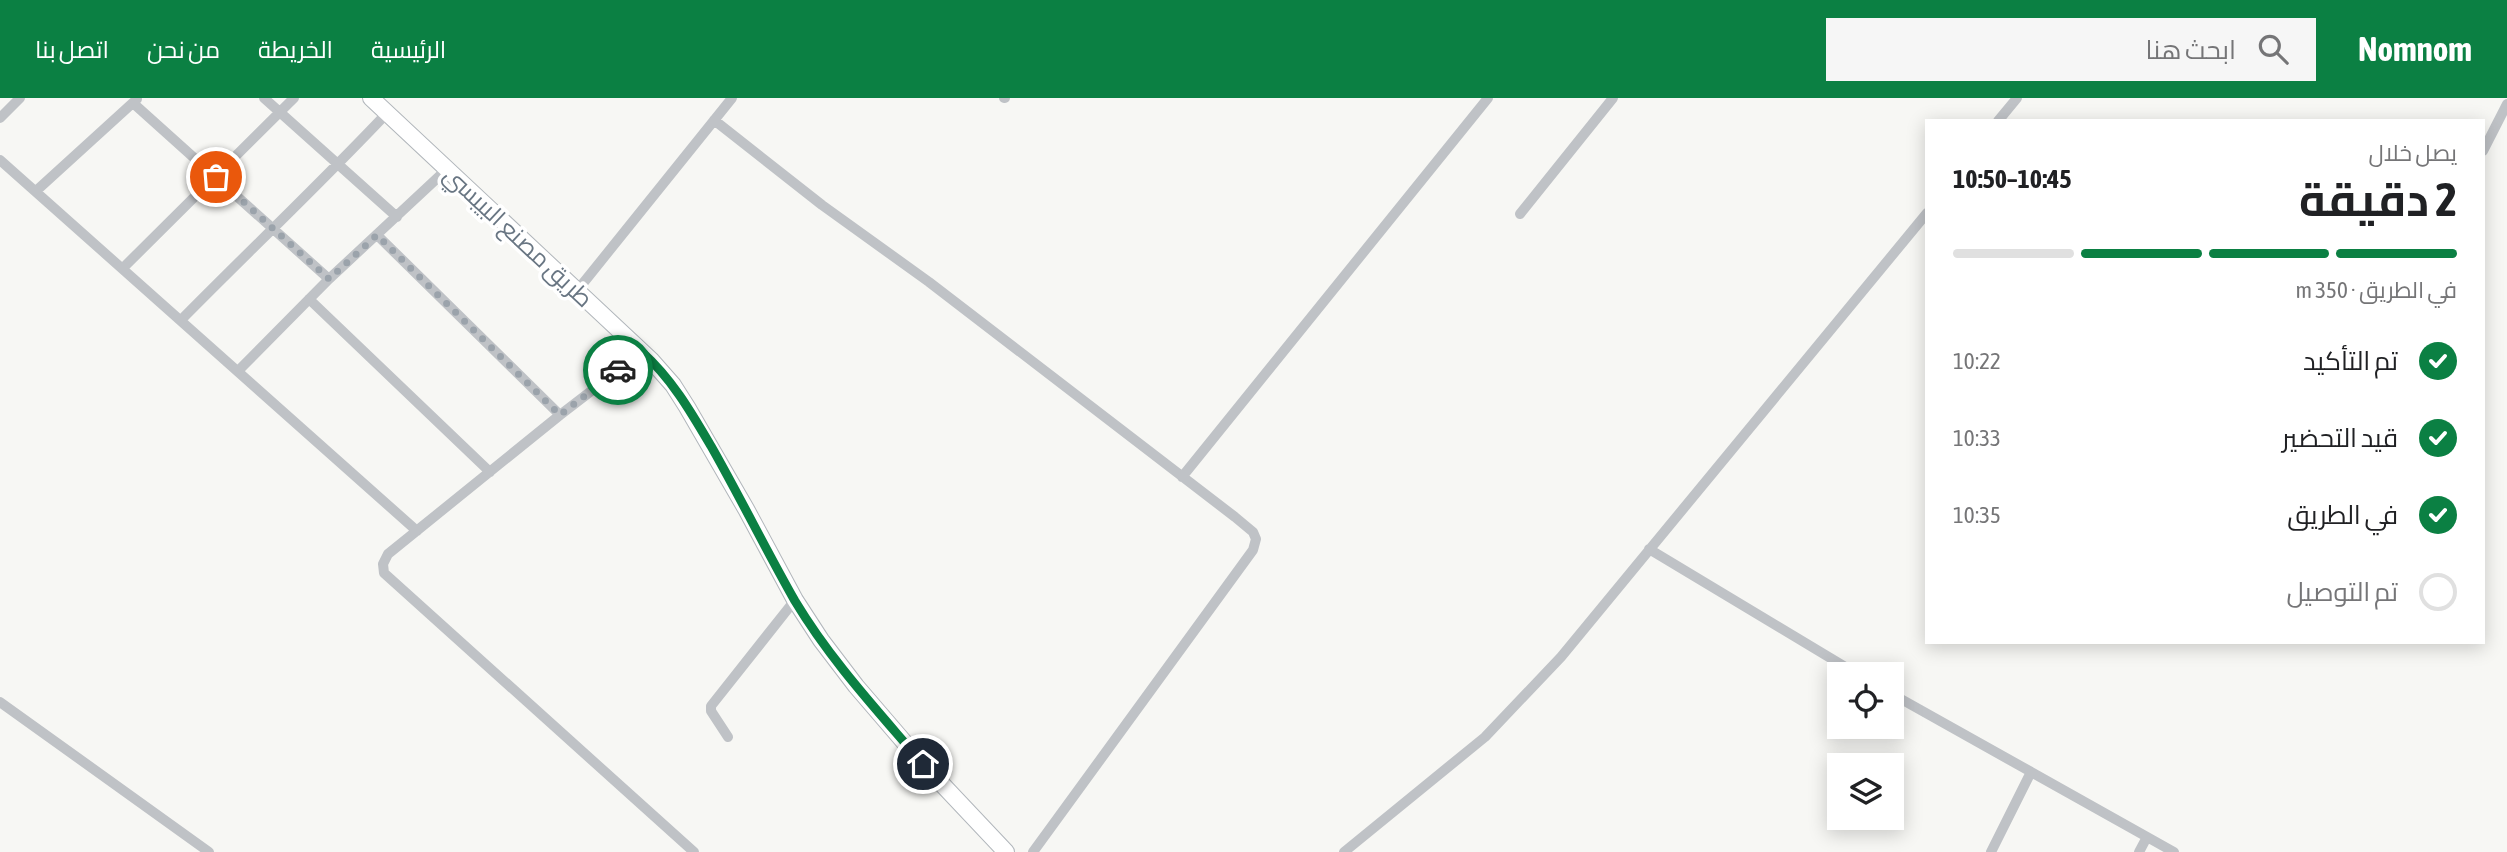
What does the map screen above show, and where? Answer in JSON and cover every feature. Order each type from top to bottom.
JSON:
[{"type":"main road","name":"طريق مصنع البيبسي","points":[[371,98],[642,352],[673,385],[746,509],[795,600],[821,640],[856,686],[923,764],[1006,852]]},
{"type":"street","points":[[0,118],[20,98]]},
{"type":"street","points":[[264,98],[397,217]]},
{"type":"street","points":[[123,268],[294,98]]},
{"type":"street","points":[[576,292],[732,98]]},
{"type":"street","points":[[1182,477],[1488,98]]},
{"type":"street","points":[[1520,214],[1613,98]]},
{"type":"street","points":[[2000,119],[2017,98]]},
{"type":"street","points":[[36,191],[136,100],[329,279]]},
{"type":"street","points":[[2485,147],[2507,104]]},
{"type":"street","points":[[181,320],[387,113]]},
{"type":"street","points":[[714,120],[1253,532],[1256,539],[1253,550],[1033,852]]},
{"type":"street","points":[[0,160],[417,531]]},
{"type":"street","points":[[238,371],[329,279],[446,170]]},
{"type":"street","points":[[1344,852],[1413,798],[1499,724],[1561,657],[1925,216]]},
{"type":"street","points":[[377,235],[560,415]]},
{"type":"street","points":[[309,299],[491,472]]},
{"type":"street","points":[[642,352],[388,554],[383,564],[384,573],[694,852]]},
{"type":"street","points":[[1649,549],[1837,662]]},
{"type":"street","points":[[728,737],[710,711],[711,705],[795,600]]},
{"type":"street","points":[[1904,701],[2174,852]]},
{"type":"street","points":[[0,702],[209,852]]},
{"type":"street","points":[[1991,852],[2031,772]]},
{"type":"street","points":[[2139,852],[2147,836]]},
{"type":"way so far","points":[[216,177],[329,279],[377,235],[560,415],[618,370]]},
{"type":"route","points":[[618,370],[642,352],[673,385],[738,493],[795,600],[821,640],[856,686],[923,764]]}]
